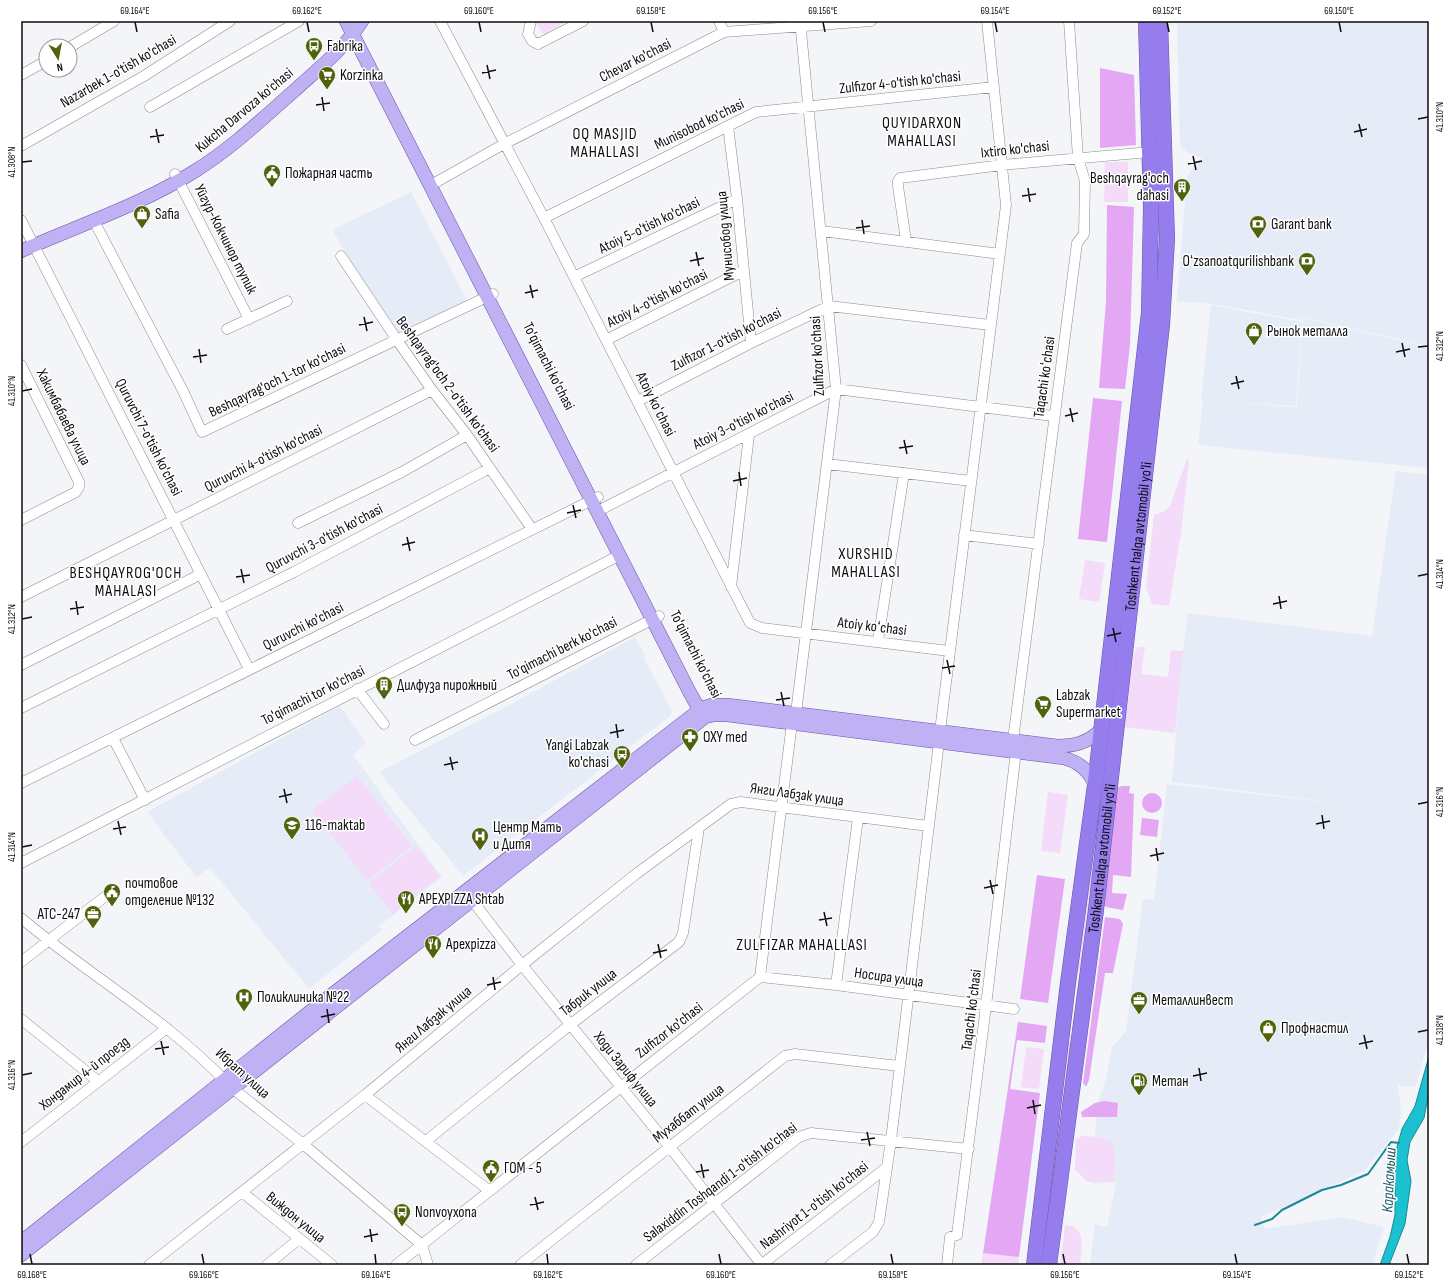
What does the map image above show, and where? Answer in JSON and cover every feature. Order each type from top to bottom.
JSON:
[{"type":"highway","name":"Toshkent halqa avtomobil yo'li","points":[[1034,1265],[1068,983],[1095,785],[1149,313],[1151,262],[1150,152],[1146,21]]},
{"type":"highway","name":"Toshkent halqa avtomobil yo'li","points":[[1049,1265],[1086,985],[1128,637],[1159,359],[1167,262],[1160,21]]},
{"type":"highway","points":[[1112,635],[1128,637]]},
{"type":"highway","points":[[1068,983],[1086,985]]},
{"type":"highway","points":[[1062,1031],[1079,1033]]},
{"type":"main road","name":"To'qimachi ko'chasi","points":[[353,25],[705,710]]},
{"type":"main road","name":"Kukcha Darvoza ko'chasi","points":[[26,245],[94,221],[228,149],[339,51],[353,25]]},
{"type":"main road","name":"Kukcha Darvoza ko'chasi","points":[[26,245],[177,177]]},
{"type":"main road","name":"To'qimachi ko'chasi","points":[[598,504],[620,555],[656,617]]},
{"type":"main road","points":[[21,1242],[228,1085],[705,710],[728,715],[794,718],[1049,750],[1081,744],[1094,737],[1101,730]]},
{"type":"main road","points":[[1049,750],[1081,765],[1089,772],[1095,785]]},
{"type":"main road","points":[[21,1255],[228,1085]]},
{"type":"street","points":[[78,42],[114,21]]},
{"type":"street","name":"Nazarbek 1-o'tish ko'chasi","points":[[21,146],[144,76],[230,21]]},
{"type":"street","points":[[150,107],[299,21]]},
{"type":"street","points":[[532,21],[528,30],[529,38],[534,43],[540,44],[583,21]]},
{"type":"street","points":[[719,21],[724,32]]},
{"type":"street","name":"Chevar ko'chasi","points":[[433,183],[504,144],[724,32],[800,24],[871,21]]},
{"type":"street","points":[[830,1265],[877,1228],[891,1140],[949,651],[1006,205],[987,21]]},
{"type":"street","name":"Taqachi koʻchasi","points":[[947,1265],[950,1237],[957,1235],[969,1149],[1053,416],[1060,377],[1076,244],[1084,234],[1085,182],[1078,158],[1069,21]]},
{"type":"street","name":"Atoiy koʻchasi","points":[[444,23],[504,144],[544,218],[748,619],[754,626],[949,651]]},
{"type":"street","name":"Zulfizor ko'chasi","points":[[396,1265],[760,978],[806,633],[836,389],[822,231],[800,24]]},
{"type":"street","points":[[21,75],[38,65]]},
{"type":"street","name":"Zulfizor 4-o'tish ko'chasi","points":[[809,107],[994,87]]},
{"type":"street","name":"Munisobod ko'chasi","points":[[544,218],[760,111],[809,107]]},
{"type":"street","name":"Мунисобод улица","points":[[728,126],[737,199],[750,343]]},
{"type":"street","name":"Ixtiro ko'chasi","points":[[906,241],[898,186],[898,181],[900,178],[1002,165],[1150,152]]},
{"type":"street","name":"Уйгур-Кокчинор тупик","points":[[177,177],[249,318]]},
{"type":"street","name":"Atoiy 5-o'tish ko'chasi","points":[[574,277],[737,199]]},
{"type":"street","name":"Quruvchi 7-o'tish ko'chasi","points":[[21,220],[26,245],[174,519],[249,669]]},
{"type":"street","name":"Beshqayrag'och 1-tor ko'chasi","points":[[94,221],[183,391],[202,432],[491,295]]},
{"type":"street","points":[[822,231],[1000,254]]},
{"type":"street","name":"Beshqayrag'och 2-o'tish ko'chasi","points":[[340,256],[432,390],[467,435],[532,529]]},
{"type":"street","name":"Atoiy 4-o'tish ko'chasi","points":[[606,340],[743,272]]},
{"type":"street","points":[[226,329],[287,301]]},
{"type":"street","points":[[829,306],[990,326]]},
{"type":"street","name":"Zulfizor 1-o'tish ko'chasi","points":[[638,401],[750,343],[829,306]]},
{"type":"street","name":"Хакимбабаева улица","points":[[21,364],[79,482],[79,487],[76,492],[21,520]]},
{"type":"street","points":[[836,389],[1053,416]]},
{"type":"street","name":"Atoiy 3-o'tish ko'chasi","points":[[598,504],[674,472],[749,435],[836,389]]},
{"type":"street","name":"Quruvchi 4-o'tish ko'chasi","points":[[21,597],[432,390]]},
{"type":"street","points":[[298,523],[402,472],[467,435]]},
{"type":"street","points":[[731,587],[749,435]]},
{"type":"street","points":[[827,464],[971,482]]},
{"type":"street","name":"Quruvchi 3-o'tish ko'chasi","points":[[21,708],[218,608],[294,572],[490,468]]},
{"type":"street","points":[[878,641],[904,473]]},
{"type":"street","name":"Quruvchi ko'chasi","points":[[21,783],[532,529],[598,504]]},
{"type":"street","points":[[964,535],[1039,544]]},
{"type":"street","name":"To'qimachi tor ko'chasi","points":[[21,863],[620,555]]},
{"type":"street","points":[[21,665],[201,574]]},
{"type":"street","name":"To'qimachi berk ko'chasi","points":[[415,740],[656,617]]},
{"type":"street","points":[[357,689],[384,724]]},
{"type":"street","points":[[113,738],[146,800]]},
{"type":"street","name":"Янги Лабзак улица","points":[[149,1265],[365,1095],[522,965],[636,874],[736,802],[928,826]]},
{"type":"street","name":"Янги Лабзак улица","points":[[836,985],[858,818]]},
{"type":"street","name":"Табрик улица","points":[[426,1141],[571,1024],[679,942],[683,933],[699,828]]},
{"type":"street","points":[[21,962],[107,895]]},
{"type":"street","name":"Ходи Зариф улица","points":[[469,896],[522,965],[669,1146],[761,1265]]},
{"type":"street","name":"Ибрат улица","points":[[21,918],[48,941],[166,1028],[199,1056],[228,1085],[303,1144],[422,1245]]},
{"type":"street","name":"Носира улица","points":[[760,978],[836,985],[1014,1009]]},
{"type":"street","points":[[21,1019],[98,1081]]},
{"type":"street","name":"Хондамир 4-й проезд","points":[[21,1142],[166,1028]]},
{"type":"street","name":"Мухаббат улица","points":[[520,1265],[669,1146],[787,1055],[795,1054],[899,1066]]},
{"type":"street","points":[[365,1095],[490,1191]]},
{"type":"street","name":"Salaxiddin Toshqandi 1-o'tish ko'chasi","points":[[636,1265],[799,1137],[810,1133],[969,1149]]},
{"type":"street","name":"Nashriyot 1-o'tish ko'chasi","points":[[761,1265],[886,1168]]},
{"type":"street","name":"Виждон улица","points":[[242,1192],[332,1265]]},
{"type":"street","points":[[267,1265],[299,1239]]},
{"type":"street","points":[[422,1245],[428,1265]]},
{"type":"shaded area","points":[[535,21],[567,21],[544,35]]},
{"type":"shaded area","points":[[1177,21],[1429,21],[1429,346],[1303,317],[1301,320],[1212,304],[1177,301],[1187,176],[1202,158],[1188,153],[1180,145]]},
{"type":"shaded area","points":[[1100,68],[1134,75],[1136,145],[1100,148]]},
{"type":"shaded area","points":[[1105,162],[1128,162],[1128,202],[1104,202]]},
{"type":"shaded area","points":[[411,192],[468,302],[395,333],[332,230]]},
{"type":"shaded area","points":[[1107,205],[1134,207],[1130,345],[1125,389],[1099,388],[1106,301]]},
{"type":"shaded area","points":[[1211,305],[1302,322],[1296,406],[1209,401],[1297,407],[1303,318],[1429,347],[1429,468],[1198,445]]},
{"type":"shaded area","points":[[1093,398],[1122,401],[1107,542],[1078,539]]},
{"type":"shaded area","points":[[1187,459],[1189,460],[1181,533],[1169,606],[1152,604],[1146,587],[1154,515],[1165,511],[1170,506]]},
{"type":"shaded area","points":[[1396,471],[1429,475],[1429,1038],[1416,1086],[1404,1087],[1398,1084],[1401,1111],[1399,1129],[1364,1171],[1261,1217],[1265,1229],[1342,1217],[1384,1227],[1372,1265],[1090,1265],[1095,1224],[1107,1227],[1116,1182],[1092,1184],[1097,1104],[1106,1079],[1112,1047],[1126,1031],[1143,899],[1154,900],[1167,784],[1347,804],[1172,782],[1182,658],[1188,613],[1395,639],[1372,636]]},
{"type":"shaded area","points":[[1085,560],[1105,563],[1099,602],[1079,599]]},
{"type":"shaded area","points":[[635,637],[646,657],[644,658],[672,711],[670,716],[463,876],[379,772],[492,714]]},
{"type":"shaded area","points":[[1121,646],[1081,971],[1077,970]]},
{"type":"shaded area","points":[[1138,647],[1145,647],[1141,674],[1168,677],[1171,650],[1183,651],[1175,733],[1124,727],[1134,653]]},
{"type":"shaded area","name":"116-maktab","points":[[340,706],[366,743],[353,755],[442,877],[379,926],[382,930],[309,989],[210,868],[196,877],[147,812]]},
{"type":"shaded area","points":[[357,776],[412,846],[367,881],[312,810]]},
{"type":"shaded area","points":[[1130,786],[1129,793],[1134,794],[1131,877],[1113,875],[1112,893],[1127,894],[1123,910],[1106,907],[1101,902],[1116,788]]},
{"type":"shaded area","points":[[1048,792],[1068,795],[1060,853],[1041,851]]},
{"type":"shaded area","points":[[1148,793],[1156,793],[1162,799],[1162,807],[1156,813],[1148,813],[1142,807],[1142,799]]},
{"type":"shaded area","points":[[1142,818],[1159,820],[1157,837],[1140,835]]},
{"type":"shaded area","points":[[416,846],[440,876],[393,914],[369,883]]},
{"type":"shaded area","points":[[1037,875],[1065,879],[1048,1003],[1020,999]]},
{"type":"shaded area","points":[[1105,917],[1120,919],[1123,924],[1113,973],[1105,973],[1089,1080],[1086,1087],[1083,1083]]},
{"type":"shaded area","points":[[1018,1022],[1047,1026],[1045,1043],[1017,1040],[1010,1089],[1040,1093],[1019,1257],[983,1253]]},
{"type":"shaded area","points":[[1068,1041],[1072,1042],[1044,1265],[1040,1265]]},
{"type":"shaded area","points":[[1026,1047],[1044,1049],[1039,1089],[1021,1087]]},
{"type":"shaded area","points":[[1104,1101],[1118,1103],[1117,1117],[1082,1117],[1081,1112],[1095,1103]]},
{"type":"shaded area","points":[[1082,1136],[1100,1137],[1111,1141],[1115,1149],[1114,1181],[1088,1182],[1075,1170],[1076,1139]]},
{"type":"shaded area","points":[[1065,1225],[1077,1230],[1082,1239],[1080,1265],[1060,1265]]},
{"type":"shaded area","points":[[983,1253],[1019,1257],[1018,1265],[981,1265]]},
{"type":"water","points":[[1429,1056],[1429,1091],[1424,1118],[1410,1142],[1407,1160],[1411,1181],[1405,1224],[1389,1265],[1380,1265],[1390,1237],[1395,1215],[1395,1154],[1402,1129],[1415,1106]]},
{"type":"waterway","name":"Каракамыш","points":[[1255,1225],[1272,1219],[1282,1210],[1322,1190],[1341,1185],[1368,1174],[1391,1142],[1399,1143]]},
{"type":"place","name":"Fabrika","points":[[314,61]]},
{"type":"place","name":"Korzinka","points":[[327,90]]},
{"type":"place","name":"Пожарная часть","points":[[272,188]]},
{"type":"place","name":"Beshqayrag'och dahasi","points":[[1182,202]]},
{"type":"place","name":"Safia","points":[[142,229]]},
{"type":"place","name":"Garant bank","points":[[1258,239]]},
{"type":"place","name":"Oʻzsanoatqurilishbank","points":[[1307,276]]},
{"type":"place","name":"Рынок металла","points":[[1254,346]]},
{"type":"place","name":"Дилфуза пирожный","points":[[384,700]]},
{"type":"place","name":"Labzak Supermarket","points":[[1043,719]]},
{"type":"place","name":"OXY med","points":[[690,752]]},
{"type":"place","name":"Yangi Labzak ko'chasi","points":[[622,769]]},
{"type":"place","name":"116-maktab","points":[[292,840]]},
{"type":"place","name":"Центр Мать и Дитя","points":[[480,851]]},
{"type":"place","name":"почтовое отделение №132","points":[[112,907]]},
{"type":"place","name":"APEXPIZZA Shtab","points":[[406,914]]},
{"type":"place","name":"АТС-247","points":[[93,929]]},
{"type":"place","name":"Apexpizza","points":[[433,959]]},
{"type":"place","name":"Поликлиника №22","points":[[244,1012]]},
{"type":"place","name":"Металлинвест","points":[[1139,1015]]},
{"type":"place","name":"Профнастил","points":[[1268,1043]]},
{"type":"place","name":"Метан","points":[[1139,1096]]},
{"type":"place","name":"ГОМ - 5","points":[[491,1183]]},
{"type":"place","name":"Nonvoyxona","points":[[402,1227]]},
{"type":"district","name":"QUYIDARXON MAHALLASI","points":[[922,131]]},
{"type":"district","name":"OQ MASJID MAHALLASI","points":[[605,142]]},
{"type":"district","name":"XURSHID MAHALLASI","points":[[866,562]]},
{"type":"district","name":"BESHQAYROG'OCH MAHALASI","points":[[126,581]]},
{"type":"district","name":"ZULFIZAR MAHALLASI","points":[[802,944]]}]
